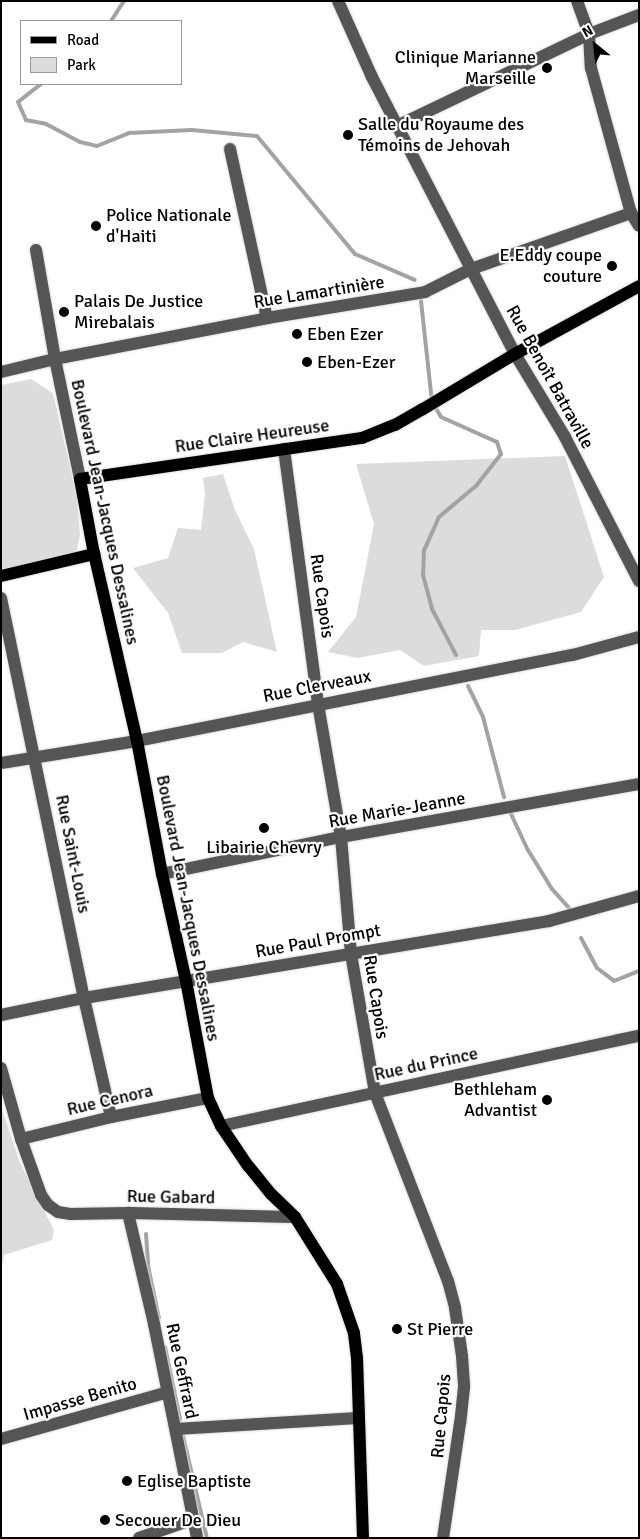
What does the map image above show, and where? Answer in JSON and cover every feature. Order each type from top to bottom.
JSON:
[{"type":"main road","name":"Rue Claire Heureuse","points":[[80,479],[362,438],[395,424],[423,409],[514,354],[639,286]]},
{"type":"main road","name":"Boulevard Jean-Jacques Dessalines","points":[[80,479],[94,554],[137,740],[162,874],[186,981],[208,1098],[221,1126],[248,1166],[295,1217],[337,1284],[347,1308],[354,1333],[357,1358],[363,1538]]},
{"type":"main road","points":[[1,576],[94,554]]},
{"type":"street","name":"Rue Benoît Batraville","points":[[338,1],[372,77],[514,354],[566,437],[639,581]]},
{"type":"street","points":[[577,1],[589,34],[591,68],[631,213],[639,226]]},
{"type":"street","points":[[397,126],[589,34],[639,15]]},
{"type":"street","points":[[230,149],[267,318]]},
{"type":"street","name":"Rue Lamartinière","points":[[1,372],[55,359],[267,318],[417,294],[430,290],[471,269],[631,213]]},
{"type":"street","name":"Boulevard Jean-Jacques Dessalines","points":[[36,250],[55,359],[80,479]]},
{"type":"street","name":"Rue Capois","points":[[284,449],[318,704],[341,837],[351,954],[374,1093],[448,1281],[455,1308],[464,1387],[443,1538]]},
{"type":"street","name":"Rue Saint-Louis","points":[[1,598],[36,757],[84,998],[111,1117]]},
{"type":"street","name":"Rue Clerveaux","points":[[1,763],[137,740],[573,655],[639,637]]},
{"type":"street","name":"Rue Marie-Jeanne","points":[[162,874],[341,837],[639,784]]},
{"type":"street","name":"Rue Paul Prompt","points":[[1,1015],[84,998],[549,921],[639,896]]},
{"type":"street","name":"Rue du Prince","points":[[221,1126],[639,1036]]},
{"type":"street","points":[[1,1068],[5,1099],[21,1139]]},
{"type":"street","name":"Rue Cenora","points":[[21,1139],[111,1117],[208,1098]]},
{"type":"street","name":"Rue Gabard","points":[[21,1139],[41,1195],[48,1205],[58,1212],[70,1214],[128,1213],[295,1217]]},
{"type":"street","name":"Rue Geffrard","points":[[128,1213],[176,1428],[197,1538]]},
{"type":"street","name":"Impasse Benito","points":[[1,1439],[168,1392]]},
{"type":"street","points":[[176,1428],[358,1418]]},
{"type":"street","points":[[139,1538],[194,1519]]},
{"type":"green space","points":[[31,379],[53,393],[77,498],[80,535],[76,554],[1,571],[1,385]]},
{"type":"green space","points":[[565,456],[604,577],[581,612],[515,630],[481,630],[479,656],[424,666],[400,650],[358,658],[328,652],[356,617],[374,524],[356,464]]},
{"type":"green space","points":[[223,474],[235,510],[254,549],[277,652],[243,642],[222,653],[182,653],[168,613],[133,568],[168,558],[178,528],[201,530],[205,494],[203,478]]},
{"type":"green space","points":[[1,1106],[20,1163],[54,1230],[52,1240],[4,1255],[1,1273]]},
{"type":"waterway","points":[[112,20],[124,1]]},
{"type":"waterway","points":[[40,85],[18,102],[26,120],[46,124],[80,142],[97,146],[129,133],[192,130],[257,136],[355,254],[415,280]]},
{"type":"waterway","points":[[421,301],[432,402],[441,417],[497,442],[501,454],[477,485],[439,517],[424,550],[423,575],[432,609],[456,655]]},
{"type":"waterway","points":[[468,686],[483,717],[504,797]]},
{"type":"waterway","points":[[511,814],[528,850],[552,889],[569,908]]},
{"type":"waterway","points":[[581,938],[597,968],[614,981],[639,971]]},
{"type":"waterway","points":[[146,1234],[148,1266],[159,1318]]},
{"type":"waterway","points":[[165,1347],[180,1419]]},
{"type":"waterway","points":[[183,1436],[207,1538]]},
{"type":"place","name":"Clinique Marianne Marseille","points":[[547,68]]},
{"type":"place","name":"Salle du Royaume des Témoins de Jehovah","points":[[348,135]]},
{"type":"place","name":"Police Nationale d'Haiti","points":[[96,226]]},
{"type":"place","name":"E.Eddy coupe couture","points":[[612,266]]},
{"type":"place","name":"Palais De Justice Mirebalais","points":[[64,312]]},
{"type":"place","name":"Eben Ezer","points":[[297,334]]},
{"type":"place","name":"Eben-Ezer","points":[[307,362]]},
{"type":"place","name":"Libairie Chevry","points":[[264,828]]},
{"type":"place","name":"Bethleham Advantist","points":[[547,1100]]},
{"type":"place","name":"St Pierre","points":[[397,1329]]},
{"type":"place","name":"Eglise Baptiste","points":[[127,1481]]},
{"type":"place","name":"Secouer De Dieu","points":[[105,1520]]}]
